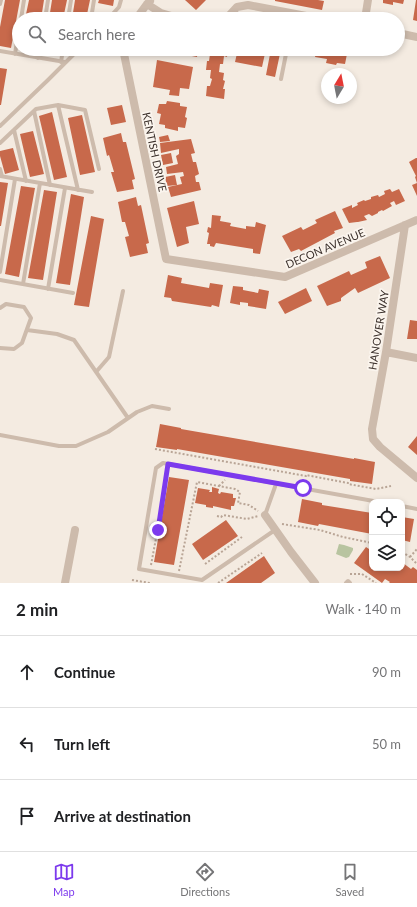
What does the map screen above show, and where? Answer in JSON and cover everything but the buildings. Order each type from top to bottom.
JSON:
[{"type":"street","points":[[366,12],[368,0]]},
{"type":"street","points":[[141,12],[149,2],[159,12]]},
{"type":"street","points":[[232,12],[237,7],[248,5],[276,12]]},
{"type":"street","points":[[405,34],[417,37]]},
{"type":"street","name":"KENTISH DRIVE","points":[[124,56],[166,259]]},
{"type":"street","name":"DECON AVENUE","points":[[166,259],[285,277],[417,220]]},
{"type":"street","name":"HANOVER WAY","points":[[406,225],[372,429],[373,439],[380,447],[417,478]]},
{"type":"street","points":[[386,352],[417,358]]},
{"type":"street","points":[[264,514],[315,583]]},
{"type":"street","points":[[65,583],[75,530]]},
{"type":"lane","points":[[0,4],[1,0]]},
{"type":"lane","points":[[22,12],[24,0]]},
{"type":"lane","points":[[46,12],[48,0]]},
{"type":"lane","points":[[69,12],[71,0]]},
{"type":"lane","points":[[92,12],[94,0]]},
{"type":"lane","points":[[114,12],[119,7],[121,0]]},
{"type":"lane","points":[[0,51],[12,53]]},
{"type":"lane","points":[[26,56],[63,62]]},
{"type":"lane","points":[[63,56],[63,62]]},
{"type":"lane","points":[[0,126],[48,80],[63,62],[70,56]]},
{"type":"lane","points":[[281,79],[286,56]]},
{"type":"lane","points":[[58,105],[78,190]]},
{"type":"lane","points":[[0,144],[36,109],[58,105],[85,110],[99,169]]},
{"type":"lane","points":[[34,111],[50,185]]},
{"type":"lane","points":[[14,130],[26,181]]},
{"type":"lane","points":[[0,169],[1,176],[92,192]]},
{"type":"lane","points":[[0,272],[15,179]]},
{"type":"lane","points":[[23,284],[40,183]]},
{"type":"lane","points":[[48,289],[65,188]]},
{"type":"lane","points":[[0,280],[73,293]]},
{"type":"lane","points":[[96,372],[109,357],[123,291]]},
{"type":"lane","points":[[0,308],[6,304],[24,307],[31,318],[22,343],[14,350],[0,348]]},
{"type":"lane","points":[[27,330],[57,334],[74,340],[128,418]]},
{"type":"lane","points":[[0,435],[59,446],[76,446],[108,432],[137,412],[152,406],[169,409]]},
{"type":"lane","points":[[275,530],[202,580],[139,569],[156,468],[163,463],[369,500]]},
{"type":"lane","points":[[264,514],[276,484]]},
{"type":"lane","points":[[405,507],[417,509]]},
{"type":"lane","points":[[346,583],[348,581],[350,583]]},
{"type":"path","points":[[155,449],[306,475],[376,489],[391,486]]},
{"type":"path","points":[[150,571],[168,464]]},
{"type":"path","points":[[179,576],[197,482],[235,489],[240,492],[238,503],[249,505],[264,514]]},
{"type":"path","points":[[217,516],[221,517],[223,515],[247,519],[264,514]]},
{"type":"path","points":[[275,530],[282,524],[320,530],[369,542]]},
{"type":"path","points":[[205,564],[242,538]]},
{"type":"path","points":[[410,557],[417,549]]},
{"type":"path","points":[[218,583],[262,553]]},
{"type":"path","points":[[405,554],[417,564]]},
{"type":"path","points":[[346,574],[362,574],[376,583]]},
{"type":"path","points":[[132,580],[150,583]]},
{"type":"green space","points":[[339,544],[353,548],[349,557],[346,558],[336,554]]},
{"type":"route","points":[[158,530],[168,464],[303,488]]}]
